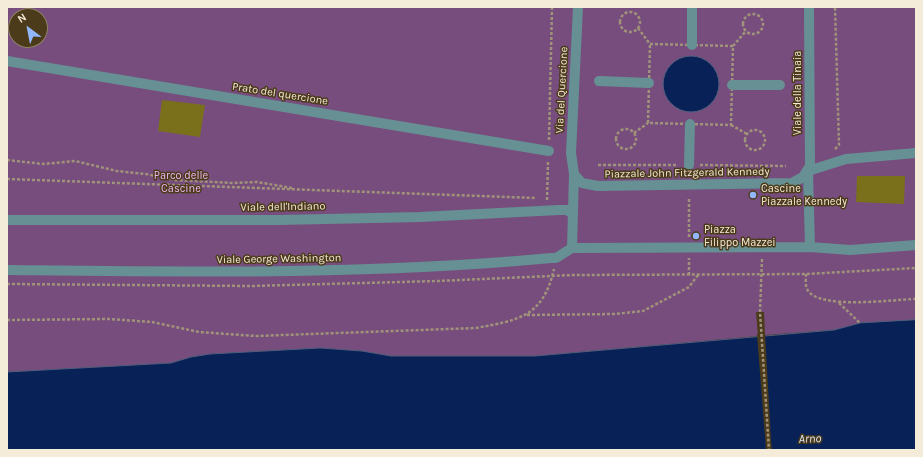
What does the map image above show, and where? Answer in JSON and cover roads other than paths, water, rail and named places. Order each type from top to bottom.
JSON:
[{"type":"street","name":"Via del Quercione","points":[[574,174],[571,153],[578,7]]},
{"type":"street","points":[[692,7],[692,45]]},
{"type":"street","name":"Viale della Tinaia","points":[[806,174],[810,166],[810,7]]},
{"type":"street","name":"Prato del quercione","points":[[7,61],[549,151]]},
{"type":"street","points":[[599,81],[649,83]]},
{"type":"street","points":[[732,85],[780,85]]},
{"type":"street","name":"Piazzale John Fitzgerald Kennedy","points":[[689,165],[690,124]]},
{"type":"street","name":"Piazzale John Fitzgerald Kennedy","points":[[574,174],[582,183],[598,186],[792,183],[822,166],[846,159],[916,153]]},
{"type":"street","points":[[574,174],[572,248],[810,247],[850,250],[916,245]]},
{"type":"street","points":[[806,174],[810,247]]},
{"type":"street","name":"Viale dell'Indiano","points":[[7,220],[287,220],[420,217],[559,210],[567,210],[572,214]]},
{"type":"street","name":"Viale George Washington","points":[[7,270],[205,273],[472,266],[554,258],[572,248]]},
{"type":"water","points":[[691,56],[702,58],[711,64],[717,73],[719,84],[717,95],[711,104],[702,110],[691,112],[680,110],[671,104],[665,95],[663,84],[665,73],[671,64],[680,58]]},
{"type":"water","name":"Arno","points":[[916,320],[916,450],[7,450],[7,372],[171,363],[191,357],[210,354],[320,348],[362,351],[391,356],[535,356],[834,330],[860,323]]},
{"type":"place","name":"Cascine Piazzale Kennedy","points":[[753,195]]},
{"type":"place","name":"Piazza Filippo Mazzei","points":[[696,236]]},
{"type":"park label","name":"Parco delle Cascine","points":[[181,182]]}]
